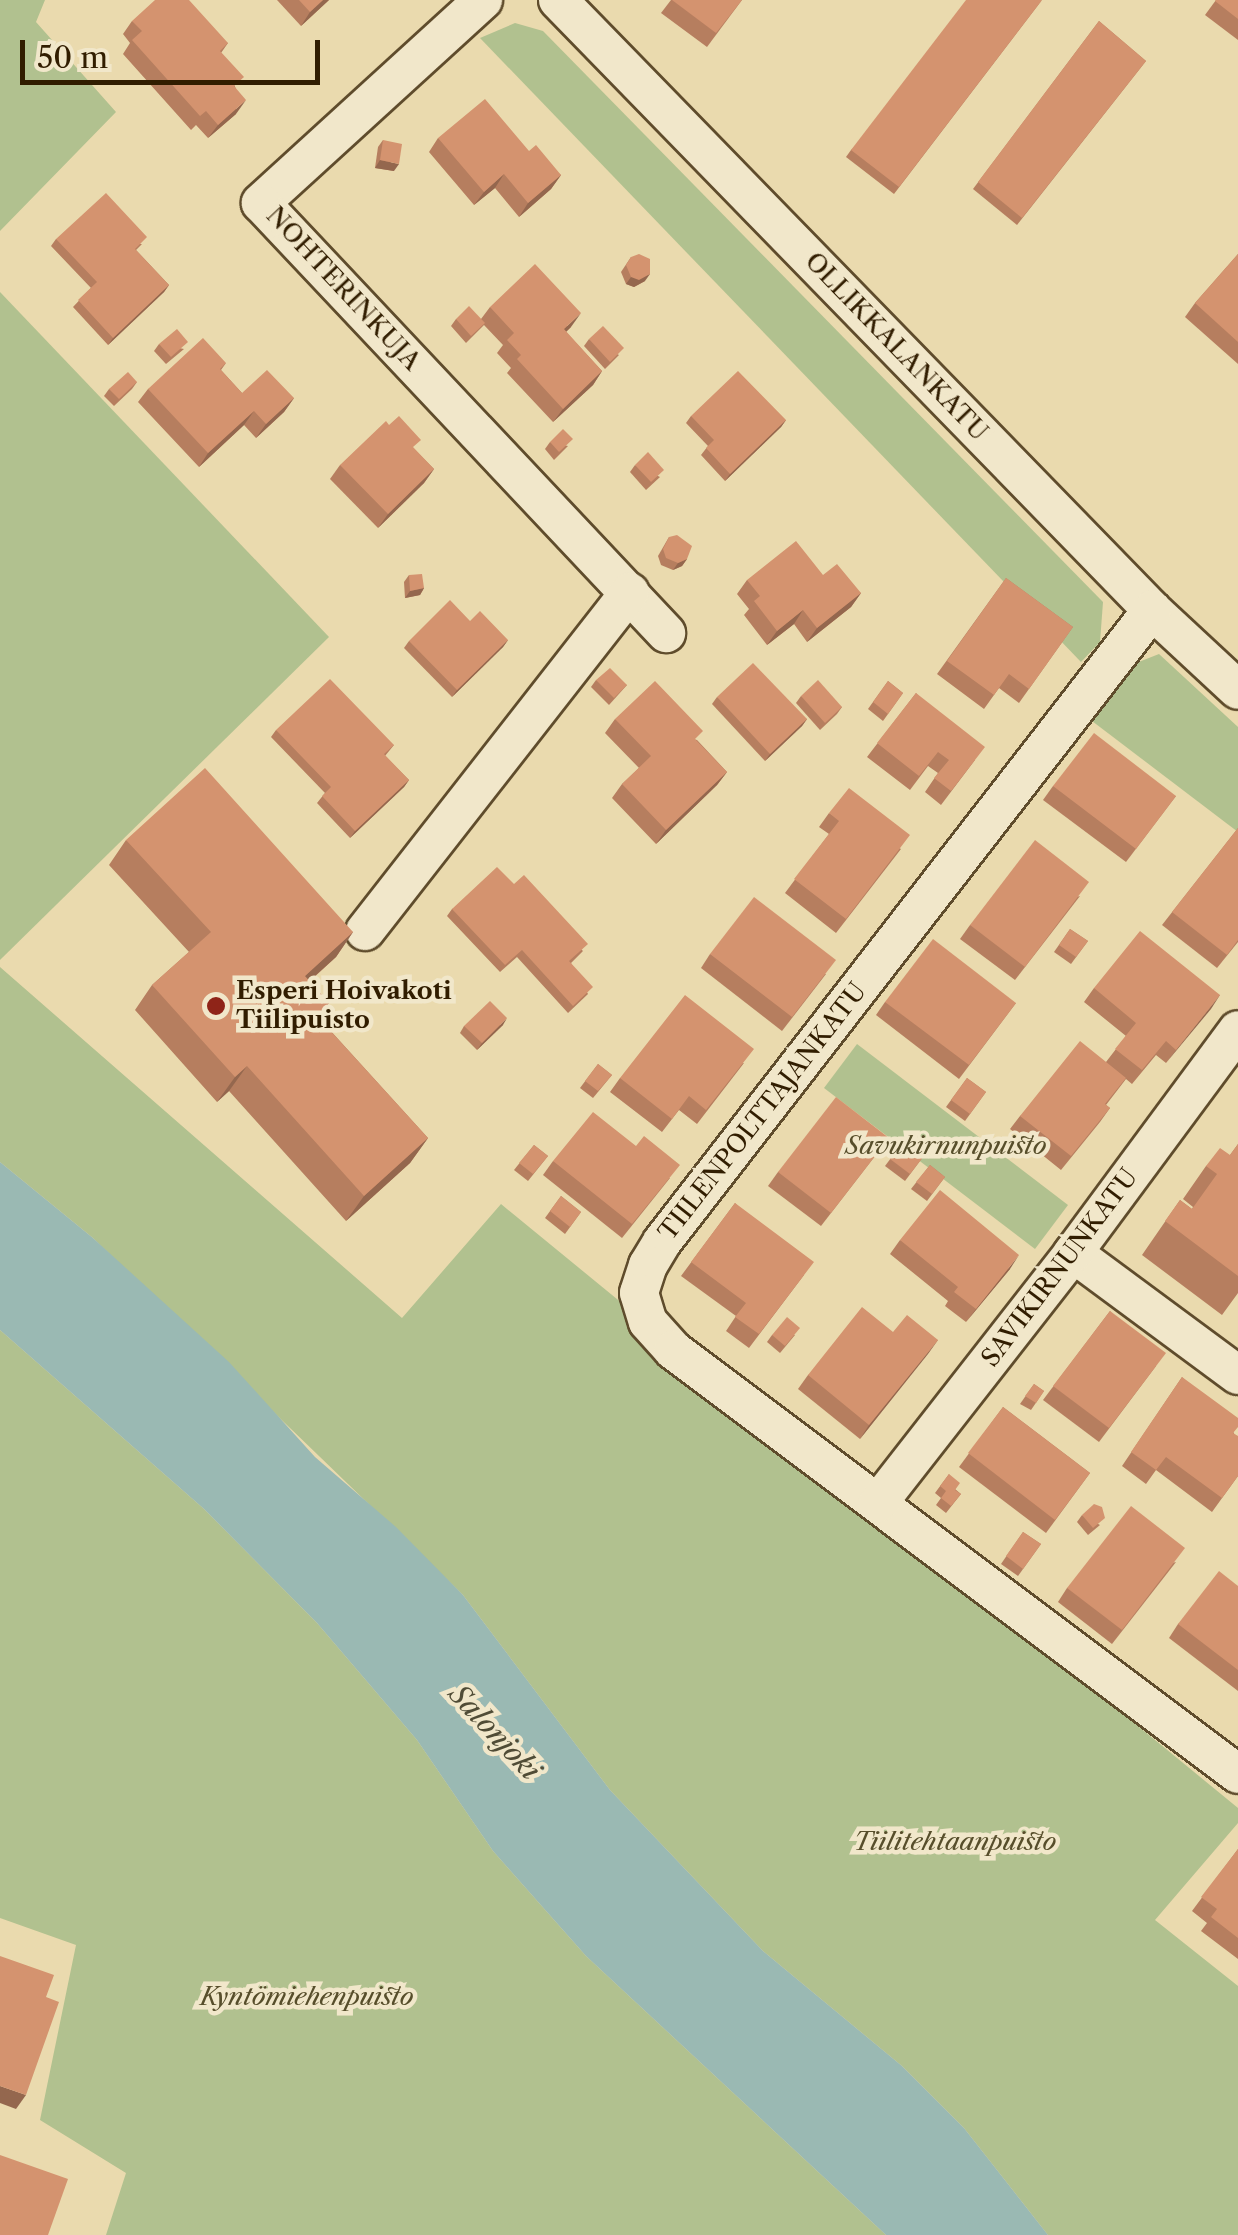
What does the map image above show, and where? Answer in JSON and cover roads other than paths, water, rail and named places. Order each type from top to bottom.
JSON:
[{"type":"street","name":"NOHTERINKUJA","points":[[483,0],[261,203],[666,632]]},
{"type":"street","name":"OLLIKKALANKATU","points":[[558,0],[1152,610],[1238,690]]},
{"type":"street","points":[[364,930],[630,592]]},
{"type":"street","name":"TIILENPOLTTAJANKATU","points":[[1152,610],[648,1265],[639,1293],[648,1322],[673,1350],[1238,1774]]},
{"type":"street","name":"SAVIKIRNUNKATU","points":[[878,1502],[1073,1253],[1238,1030]]},
{"type":"street","points":[[1073,1253],[1238,1375]]},
{"type":"water","name":"Salonjoki","points":[[0,1162],[93,1238],[229,1362],[315,1457],[396,1527],[463,1595],[610,1790],[763,1951],[902,2066],[964,2128],[1048,2235],[886,2235],[586,1956],[493,1851],[417,1740],[317,1623],[204,1509],[0,1330]]},
{"type":"place","name":"Esperi Hoivakoti Tiilipuisto","points":[[216,1006]]},
{"type":"park label","name":"Savukirnunpuisto","points":[[946,1146]]},
{"type":"park label","name":"Tiilitehtaanpuisto","points":[[955,1842]]},
{"type":"park label","name":"Kyntömiehenpuisto","points":[[307,1997]]}]
